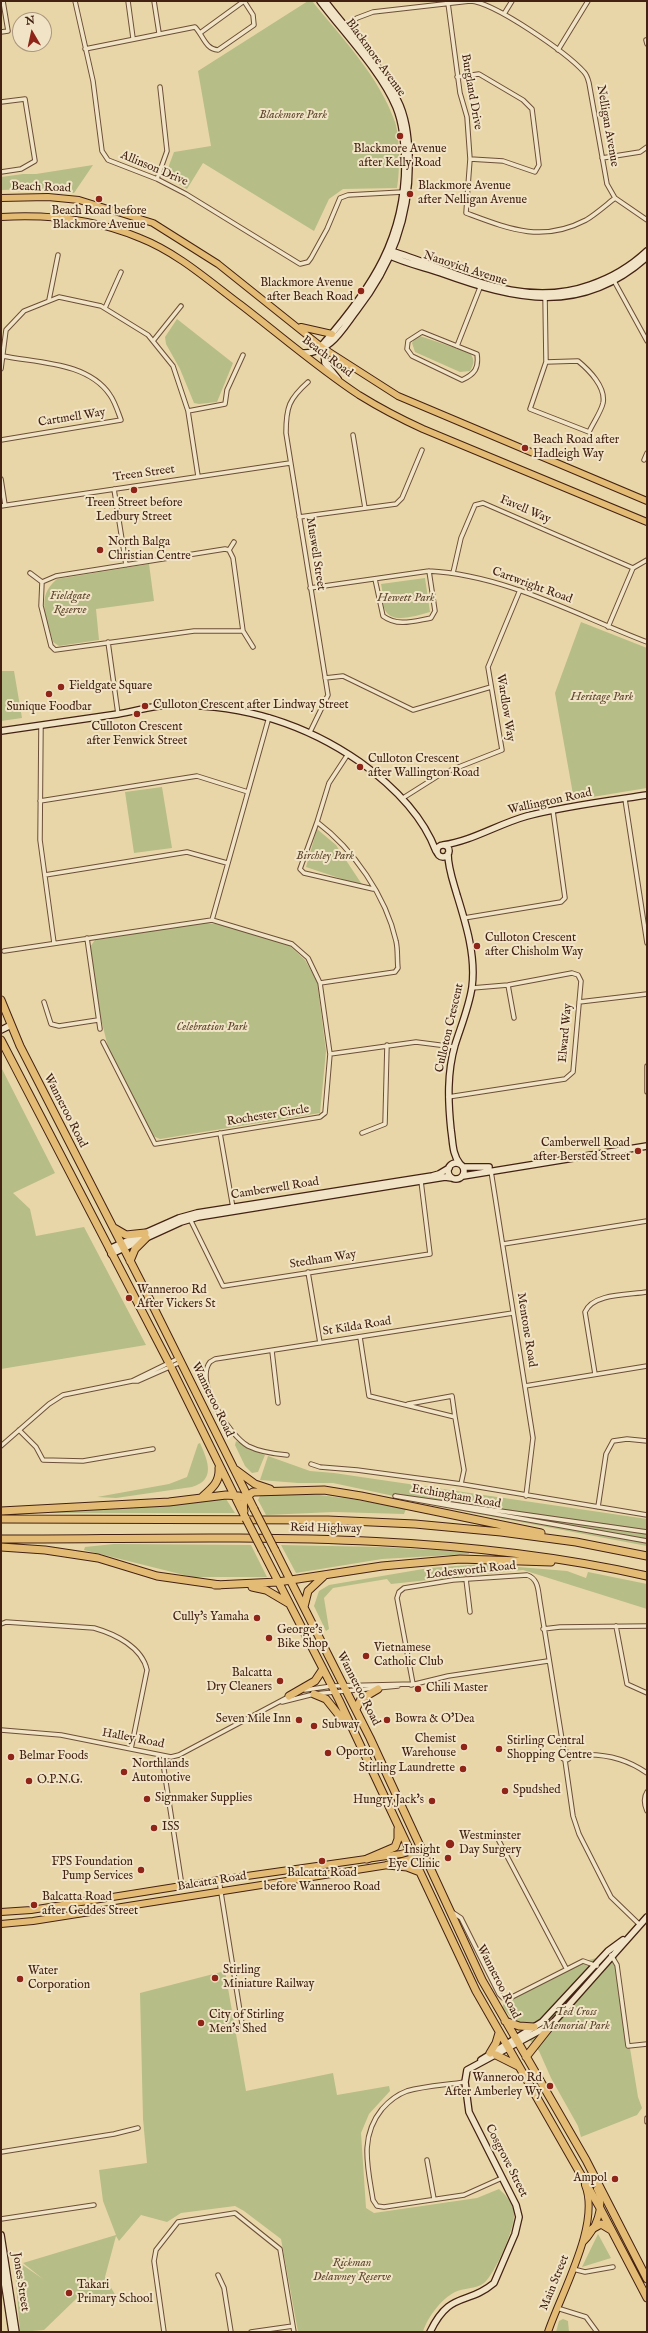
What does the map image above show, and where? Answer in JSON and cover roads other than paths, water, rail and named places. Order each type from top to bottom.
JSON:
[{"type":"highway","name":"Wanneroo Road","points":[[1,1000],[11,1025],[180,1360],[248,1499],[356,1709],[452,1912],[482,1980],[596,2178],[647,2279]]},
{"type":"highway","name":"Wanneroo Road","points":[[1,1040],[170,1365],[233,1495],[243,1510],[246,1519],[323,1668],[476,1991],[600,2208],[647,2298]]},
{"type":"highway","points":[[112,1226],[126,1235],[146,1236]]},
{"type":"highway","points":[[130,1261],[135,1248],[146,1236]]},
{"type":"highway","points":[[200,1499],[215,1486],[219,1479],[219,1466]]},
{"type":"highway","points":[[234,1469],[255,1484],[277,1490]]},
{"type":"highway","points":[[243,1510],[253,1492],[277,1490],[324,1490],[507,1525],[576,1542]]},
{"type":"highway","points":[[1,1511],[200,1499],[233,1495],[248,1499]]},
{"type":"highway","name":"Reid Highway","points":[[1,1519],[352,1521],[423,1524],[576,1542],[647,1556]]},
{"type":"highway","name":"Reid Highway","points":[[1,1538],[350,1540],[461,1547],[593,1565],[647,1576]]},
{"type":"highway","points":[[1,1546],[45,1550],[98,1558],[157,1576],[215,1585],[266,1590],[290,1604]]},
{"type":"highway","points":[[215,1585],[278,1582],[382,1566],[460,1559],[514,1560],[593,1565]]},
{"type":"highway","points":[[304,1606],[308,1591],[325,1575]]},
{"type":"highway","points":[[289,1696],[315,1681],[323,1668]]},
{"type":"highway","points":[[356,1709],[361,1699],[378,1689]]},
{"type":"highway","points":[[314,1694],[326,1699],[354,1734]]},
{"type":"highway","points":[[367,1858],[394,1847],[398,1839],[399,1827]]},
{"type":"highway","points":[[388,1865],[407,1867],[420,1872]]},
{"type":"highway","points":[[505,2021],[519,2026],[534,2027]]},
{"type":"highway","points":[[526,2057],[552,2024]]},
{"type":"highway","points":[[499,2033],[493,2054],[518,2066]]},
{"type":"highway","points":[[592,2229],[601,2224],[612,2230]]},
{"type":"main road","name":"Beach Road","points":[[1,198],[48,197],[79,200],[153,223],[218,264],[300,327],[323,348],[404,399],[647,501]]},
{"type":"main road","name":"Beach Road","points":[[1,217],[46,216],[78,219],[121,230],[142,238],[194,268],[340,381],[377,406],[423,429],[647,522]]},
{"type":"main road","points":[[300,327],[332,334]]},
{"type":"main road","name":"Balcatta Road","points":[[1,1924],[33,1921],[388,1865],[423,1852]]},
{"type":"main road","name":"Balcatta Road","points":[[1,1912],[31,1910],[367,1858],[412,1856]]},
{"type":"main road","name":"Main Street","points":[[548,2332],[556,2307],[583,2242],[590,2212],[589,2202],[580,2175]]},
{"type":"main road","points":[[596,2178],[595,2186],[602,2201],[600,2208]]},
{"type":"main road","name":"Main Street","points":[[583,2242],[588,2237],[600,2208]]},
{"type":"street","points":[[1,32],[8,31],[3,1]]},
{"type":"street","name":"Allinson Drive","points":[[75,1],[93,81],[104,155],[112,162],[157,179],[186,194],[295,263],[304,263],[311,258],[327,229],[340,198],[348,195],[406,192]]},
{"type":"street","points":[[128,1],[133,38]]},
{"type":"street","points":[[154,1],[159,33]]},
{"type":"street","points":[[85,49],[133,38],[195,27],[207,45],[213,50],[218,50],[254,25],[253,15],[244,1],[200,33]]},
{"type":"street","name":"Blackmore Avenue","points":[[303,353],[313,352],[332,344],[366,298],[390,253],[402,224],[409,144],[402,108],[386,80],[320,1]]},
{"type":"street","name":"Blackmore Avenue","points":[[325,1],[344,29]]},
{"type":"street","points":[[504,14],[512,1]]},
{"type":"street","points":[[558,50],[588,1]]},
{"type":"street","name":"Nelligan Avenue","points":[[344,29],[357,18],[373,12],[448,3],[480,2],[504,14],[558,50],[585,72],[589,83],[607,184],[615,198],[647,220]]},
{"type":"street","name":"Burgland Drive","points":[[448,3],[457,77],[467,117],[470,159],[466,213],[505,228],[534,234],[555,232],[586,220],[615,198]]},
{"type":"street","points":[[457,77],[479,74],[523,100],[532,109],[540,165],[535,172],[503,161],[470,159]]},
{"type":"street","points":[[157,179],[167,151],[160,87]]},
{"type":"street","points":[[1,102],[25,99],[35,161],[21,170],[1,172]]},
{"type":"street","points":[[602,158],[640,152],[647,147]]},
{"type":"street","name":"Nanovich Avenue","points":[[613,278],[647,251]]},
{"type":"street","name":"Blackmore Avenue","points":[[323,348],[364,293],[390,253]]},
{"type":"street","name":"Nanovich Avenue","points":[[390,253],[510,295],[545,296],[573,295],[613,278],[647,257]]},
{"type":"street","points":[[49,300],[58,255]]},
{"type":"street","points":[[105,308],[120,272]]},
{"type":"street","points":[[613,278],[647,341]]},
{"type":"street","points":[[457,346],[481,285]]},
{"type":"street","points":[[545,296],[546,362],[530,409],[589,432],[603,402],[602,391],[591,372],[578,361],[546,362]]},
{"type":"street","points":[[1,369],[6,330],[24,311],[59,297],[105,308],[148,335],[173,366],[188,411],[198,476]]},
{"type":"street","points":[[153,341],[181,306]]},
{"type":"street","points":[[1,327],[6,330]]},
{"type":"street","points":[[642,332],[647,330]]},
{"type":"street","points":[[422,332],[457,346],[477,354],[478,366],[472,376],[462,380],[417,359],[407,349],[408,341],[422,332]]},
{"type":"street","points":[[323,348],[325,363],[340,381]]},
{"type":"street","points":[[188,411],[224,404],[228,390],[243,355]]},
{"type":"street","name":"Cartmell Way","points":[[1,440],[121,420],[111,395],[94,378],[75,370],[3,356]]},
{"type":"street","name":"Muswell Street","points":[[308,382],[293,396],[286,412],[286,433],[328,695],[310,732]]},
{"type":"street","points":[[353,435],[365,508]]},
{"type":"street","points":[[299,517],[396,504],[402,498],[422,450]]},
{"type":"street","points":[[644,460],[647,453]]},
{"type":"street","name":"Treen Street","points":[[3,505],[290,462]]},
{"type":"street","points":[[1,479],[3,505]]},
{"type":"street","points":[[114,489],[126,565]]},
{"type":"street","name":"Favell Way","points":[[452,573],[461,538],[472,511],[475,505],[483,503],[633,568]]},
{"type":"street","points":[[234,542],[230,550],[233,558],[243,631],[253,647]]},
{"type":"street","points":[[42,582],[56,576],[225,548],[230,550]]},
{"type":"street","points":[[608,627],[633,568],[647,560]]},
{"type":"street","points":[[375,579],[382,616],[390,622],[404,623],[431,618],[435,611],[429,571]]},
{"type":"street","name":"Cartwright Road","points":[[310,588],[429,571],[452,573],[482,579],[520,590],[647,642]]},
{"type":"street","points":[[30,573],[42,582]]},
{"type":"street","points":[[42,582],[41,606],[51,646],[54,650],[194,631],[243,631]]},
{"type":"street","name":"Wardlow Way","points":[[403,798],[441,774],[502,750],[488,667],[520,590]]},
{"type":"street","points":[[108,642],[118,714]]},
{"type":"street","points":[[326,678],[343,676],[412,710],[491,687]]},
{"type":"street","name":"Culloton Crescent","points":[[1,731],[171,705],[238,709],[270,717],[310,732],[348,754],[403,798],[431,838],[436,851],[448,866],[464,918],[472,956],[472,988],[464,1021],[455,1047],[448,1097],[453,1150],[450,1167]]},
{"type":"street","points":[[212,920],[227,863],[270,717]]},
{"type":"street","points":[[41,725],[40,840],[54,943]]},
{"type":"street","points":[[348,754],[329,783],[300,869],[304,873],[373,889]]},
{"type":"street","points":[[40,801],[197,776],[248,792]]},
{"type":"street","name":"Wallington Road","points":[[442,845],[460,842],[500,824],[553,811],[647,795]]},
{"type":"street","points":[[624,799],[647,943]]},
{"type":"street","points":[[464,918],[561,902],[565,898],[553,811]]},
{"type":"street","points":[[317,822],[348,849],[384,907],[396,941],[398,968],[394,972],[320,983]]},
{"type":"street","name":"Culloton Crescent","points":[[431,838],[448,847],[448,866]]},
{"type":"street","name":"Wallington Road","points":[[449,853],[460,842]]},
{"type":"street","points":[[436,851],[442,845]]},
{"type":"street","points":[[45,875],[187,852],[227,863]]},
{"type":"street","points":[[441,857],[445,857],[449,853]]},
{"type":"street","name":"Rochester Circle","points":[[4,951],[212,920],[292,944],[308,958],[320,983],[330,1054],[324,1113],[320,1117],[155,1144],[103,1042]]},
{"type":"street","points":[[87,938],[100,1029]]},
{"type":"street","name":"Elward Way","points":[[448,1097],[565,1079],[570,1077],[573,1072],[581,981],[578,976],[572,973],[508,984],[472,988]]},
{"type":"street","points":[[508,984],[514,1018]]},
{"type":"street","points":[[579,1002],[647,994]]},
{"type":"street","points":[[44,1002],[51,1024],[59,1026],[98,1020]]},
{"type":"street","points":[[1,1030],[11,1025]]},
{"type":"street","points":[[330,1054],[416,1042],[455,1047]]},
{"type":"street","points":[[362,1133],[385,1124],[387,1045]]},
{"type":"street","points":[[647,1066],[647,1092]]},
{"type":"street","points":[[220,1133],[233,1209]]},
{"type":"street","points":[[647,1142],[491,1169],[457,1179],[452,1178],[449,1175],[450,1167],[456,1163],[462,1166],[491,1169],[647,1146]]},
{"type":"street","name":"Culloton Crescent","points":[[453,1150],[462,1166]]},
{"type":"street","points":[[462,1166],[463,1176]]},
{"type":"street","name":"Camberwell Road","points":[[421,1180],[439,1174],[450,1167]]},
{"type":"street","name":"Mentone Road","points":[[491,1169],[533,1438],[526,1496]]},
{"type":"street","name":"Camberwell Road","points":[[110,1251],[189,1217],[421,1180],[452,1178]]},
{"type":"street","name":"Stedham Way","points":[[189,1217],[223,1286],[430,1254],[421,1180]]},
{"type":"street","points":[[503,1244],[647,1221]]},
{"type":"street","points":[[308,1272],[320,1343]]},
{"type":"street","points":[[594,1374],[585,1312],[587,1306],[597,1300],[647,1292]]},
{"type":"street","name":"St Kilda Road","points":[[288,1455],[268,1452],[249,1446],[228,1429],[211,1396],[206,1374],[207,1367],[215,1359],[513,1313]]},
{"type":"street","points":[[360,1337],[369,1396],[455,1417]]},
{"type":"street","points":[[272,1351],[278,1403]]},
{"type":"street","points":[[1,1446],[49,1404],[63,1395],[132,1381],[138,1382],[180,1360]]},
{"type":"street","points":[[525,1386],[647,1366]]},
{"type":"street","points":[[405,1404],[452,1396],[464,1470],[461,1484]]},
{"type":"street","points":[[19,1430],[36,1447],[43,1460],[83,1461],[153,1449]]},
{"type":"street","points":[[598,1507],[606,1454],[614,1441],[627,1439],[646,1441]]},
{"type":"street","name":"Etchingham Road","points":[[311,1464],[320,1468],[357,1470],[461,1484],[526,1496],[647,1514]]},
{"type":"street","name":"Etchingham Road","points":[[647,1532],[395,1496],[647,1541]]},
{"type":"street","name":"Lodesworth Road","points":[[413,1684],[397,1598],[399,1592],[404,1588],[466,1579],[527,1575],[532,1577],[536,1581],[564,1752],[562,1756],[565,1760]]},
{"type":"street","points":[[466,1579],[470,1612]]},
{"type":"street","points":[[1,1624],[6,1622],[94,1628],[138,1650],[145,1660],[147,1670],[131,1749]]},
{"type":"street","points":[[616,1626],[627,1684],[647,1693]]},
{"type":"street","points":[[543,1630],[560,1627],[647,1626]]},
{"type":"street","points":[[333,1689],[378,1689],[413,1684],[448,1676],[548,1661]]},
{"type":"street","points":[[345,1689],[413,1684]]},
{"type":"street","name":"Halley Road","points":[[1,1730],[61,1735],[164,1756],[179,1755],[289,1696],[310,1688],[345,1689]]},
{"type":"street","name":"Halley Road","points":[[274,1705],[333,1689]]},
{"type":"street","points":[[564,1752],[567,1752],[570,1756]]},
{"type":"street","points":[[640,1925],[611,1897],[579,1834],[573,1816],[565,1760],[570,1756],[601,1754],[624,1761],[647,1773]]},
{"type":"street","points":[[164,1756],[163,1763],[182,1886]]},
{"type":"street","points":[[647,1792],[644,1801],[647,1811]]},
{"type":"street","points":[[499,1841],[566,1968]]},
{"type":"street","points":[[219,1880],[243,2030]]},
{"type":"street","points":[[452,1912],[461,1918],[499,1994],[504,1998],[510,1998],[566,1968],[583,1961],[595,1964],[600,1969]]},
{"type":"street","points":[[516,2040],[552,2024],[647,1917]]},
{"type":"street","points":[[502,2178],[473,2192],[384,2207],[376,2206],[373,2200],[366,2152],[366,2141],[370,2127],[388,2103],[402,2093],[464,2082],[467,2070],[507,2047],[552,2013],[608,1951],[631,1934]]},
{"type":"street","points":[[608,1951],[613,1956],[617,1965],[628,2046],[647,2044]]},
{"type":"street","name":"Cosgrove Street","points":[[430,2332],[437,2318],[447,2306],[455,2301],[489,2287],[497,2278],[519,2224],[516,2205],[469,2112],[464,2082]]},
{"type":"street","points":[[1,2152],[114,2134],[138,2128]]},
{"type":"street","points":[[427,2160],[434,2199]]},
{"type":"street","points":[[1,2219],[94,2205]]},
{"type":"street","points":[[164,2332],[154,2262],[156,2250],[178,2222],[230,2212],[240,2215],[280,2249],[294,2332]]},
{"type":"street","name":"Jones Street","points":[[1,2235],[5,2288],[16,2332]]},
{"type":"street","name":"Jones Street","points":[[1,2260],[12,2332]]},
{"type":"street","points":[[573,2269],[585,2272],[613,2267]]},
{"type":"street","points":[[218,2275],[224,2288],[231,2332]]},
{"type":"street","points":[[556,2307],[586,2318],[597,2332]]},
{"type":"street","points":[[251,2332],[293,2326]]},
{"type":"place","name":"Blackmore Avenue after Kelly Road","points":[[400,136]]},
{"type":"place","name":"Blackmore Avenue after Nelligan Avenue","points":[[410,194]]},
{"type":"place","name":"Beach Road before Blackmore Avenue","points":[[99,199]]},
{"type":"place","name":"Blackmore Avenue after Beach Road","points":[[361,291]]},
{"type":"place","name":"Beach Road after Hadleigh Way","points":[[525,448]]},
{"type":"place","name":"Treen Street before Ledbury Street","points":[[134,490]]},
{"type":"place","name":"North Balga Christian Centre","points":[[100,550]]},
{"type":"place","name":"Fieldgate Square","points":[[61,687]]},
{"type":"place","name":"Sunique Foodbar","points":[[49,694]]},
{"type":"place","name":"Culloton Crescent after Lindway Street","points":[[145,706]]},
{"type":"place","name":"Culloton Crescent after Fenwick Street","points":[[137,714]]},
{"type":"place","name":"Culloton Crescent after Wallington Road","points":[[360,767]]},
{"type":"place","name":"Culloton Crescent after Chisholm Way","points":[[477,946]]},
{"type":"place","name":"Camberwell Road after Bersted Street","points":[[638,1151]]},
{"type":"place","name":"Wanneroo Rd After Vickers St","points":[[129,1298]]},
{"type":"place","name":"Cully's Yamaha","points":[[257,1618]]},
{"type":"place","name":"George's Bike Shop","points":[[269,1638]]},
{"type":"place","name":"Vietnamese Catholic Club","points":[[366,1656]]},
{"type":"place","name":"Balcatta Dry Cleaners","points":[[280,1681]]},
{"type":"place","name":"Chili Master","points":[[418,1689]]},
{"type":"place","name":"Seven Mile Inn","points":[[299,1720]]},
{"type":"place","name":"Bowra & O'Dea","points":[[387,1720]]},
{"type":"place","name":"Subway","points":[[314,1726]]},
{"type":"place","name":"Chemist Warehouse","points":[[464,1747]]},
{"type":"place","name":"Stirling Central Shopping Centre","points":[[499,1749]]},
{"type":"place","name":"Oporto","points":[[328,1753]]},
{"type":"place","name":"Belmar Foods","points":[[11,1757]]},
{"type":"place","name":"Stirling Laundrette","points":[[463,1769]]},
{"type":"place","name":"Northlands Automotive","points":[[124,1772]]},
{"type":"place","name":"O.P.N.G.","points":[[29,1781]]},
{"type":"place","name":"Spudshed","points":[[505,1791]]},
{"type":"place","name":"Signmaker Supplies","points":[[147,1799]]},
{"type":"place","name":"Hungry Jack's","points":[[432,1801]]},
{"type":"place","name":"ISS","points":[[154,1828]]},
{"type":"place","name":"Westminster Day Surgery","points":[[450,1844]]},
{"type":"place","name":"Insight Eye Clinic","points":[[448,1858]]},
{"type":"place","name":"Balcatta Road before Wanneroo Road","points":[[322,1861]]},
{"type":"place","name":"FPS Foundation Pump Services","points":[[141,1870]]},
{"type":"place","name":"Balcatta Road after Geddes Street","points":[[34,1905]]},
{"type":"place","name":"Stirling Miniature Railway","points":[[215,1978]]},
{"type":"place","name":"Water Corporation","points":[[20,1979]]},
{"type":"place","name":"City of Stirling Men's Shed","points":[[201,2023]]},
{"type":"place","name":"Wanneroo Rd After Amberley Wy","points":[[550,2086]]},
{"type":"place","name":"Ampol","points":[[615,2179]]},
{"type":"place","name":"Takari Primary School","points":[[69,2293]]},
{"type":"park label","name":"Blackmore Park","points":[[293,116]]},
{"type":"park label","name":"Hewett Park","points":[[406,599]]},
{"type":"park label","name":"Fieldgate Reserve","points":[[70,604]]},
{"type":"park label","name":"Heritage Park","points":[[602,698]]},
{"type":"park label","name":"Birchley Park","points":[[325,857]]},
{"type":"park label","name":"Celebration Park","points":[[212,1028]]},
{"type":"park label","name":"Ted Cross Memorial Park","points":[[576,2020]]},
{"type":"park label","name":"Rickman Delawney Reserve","points":[[352,2271]]}]
